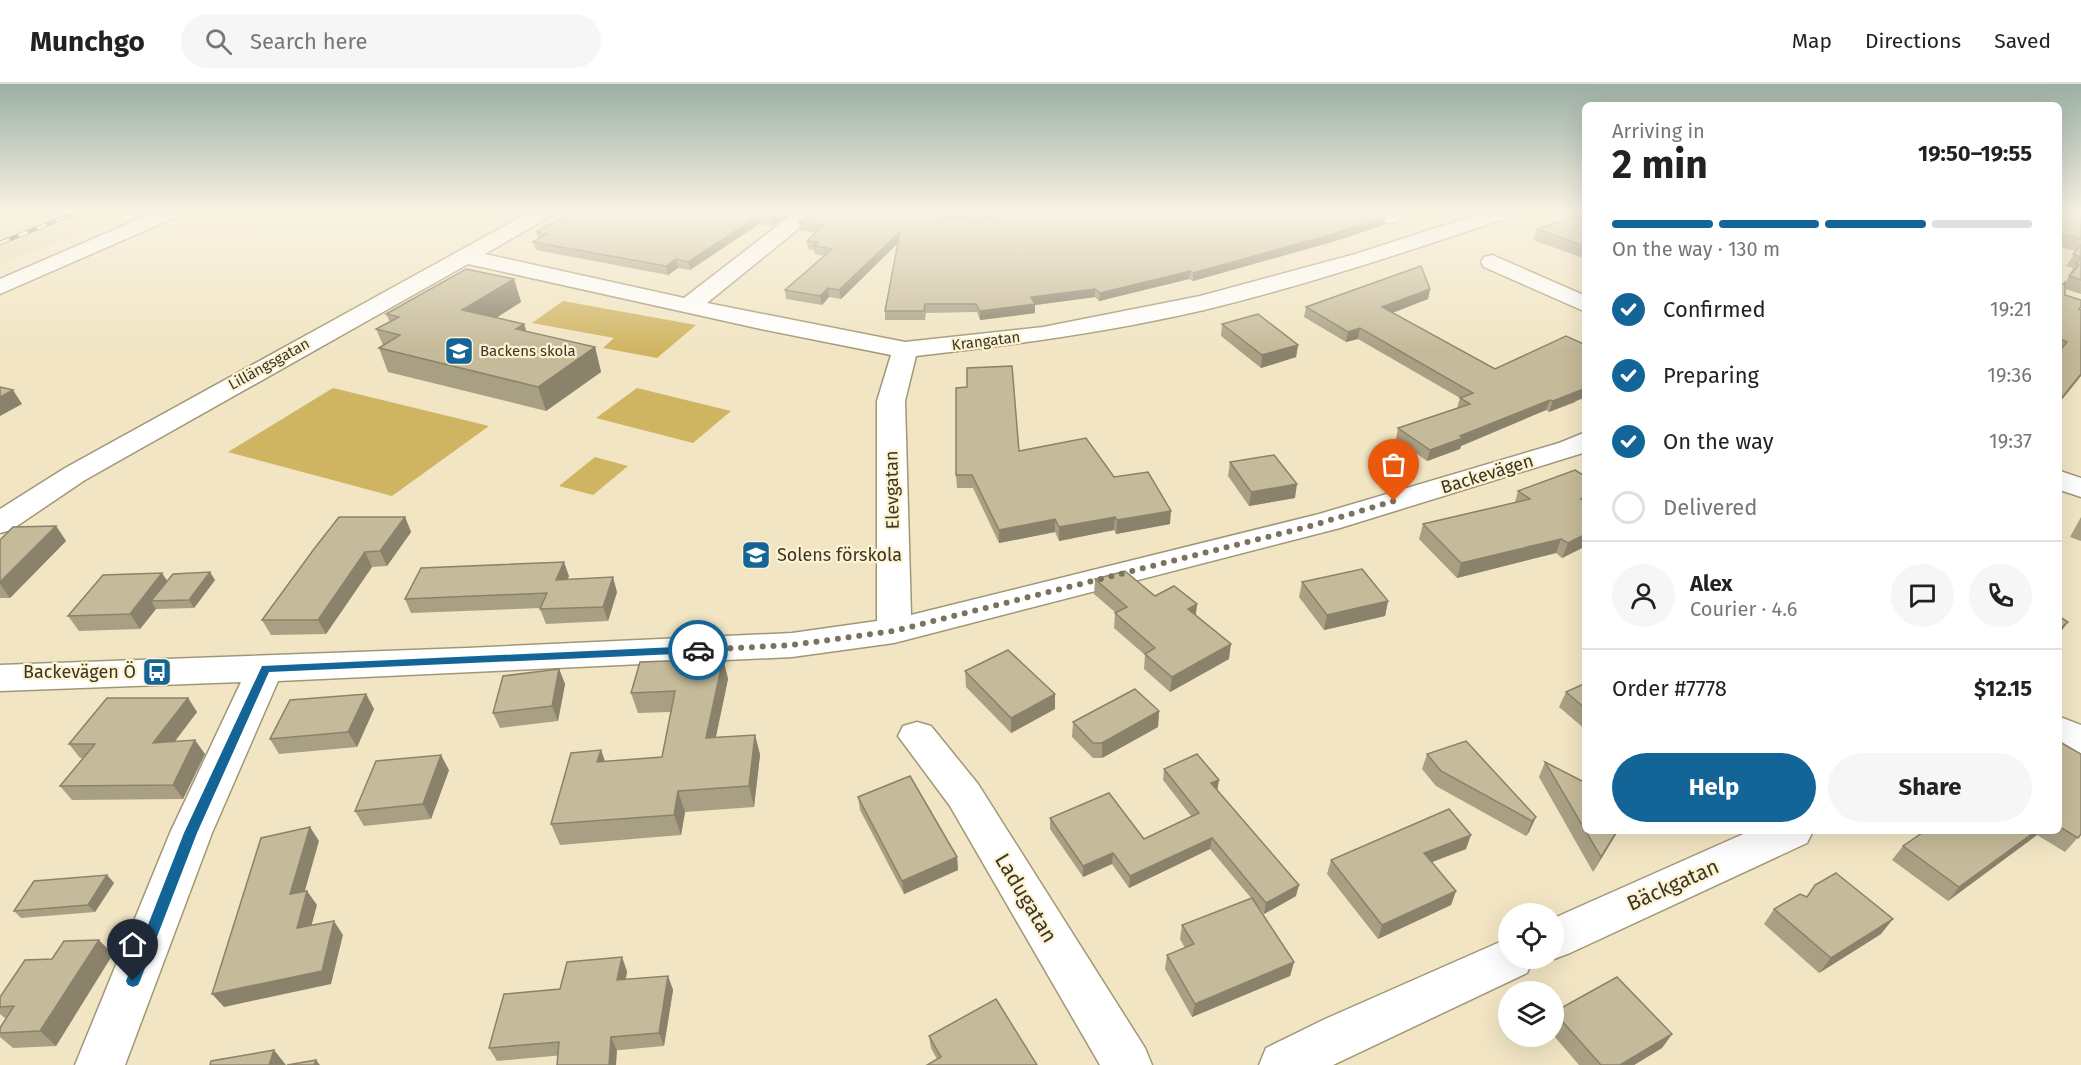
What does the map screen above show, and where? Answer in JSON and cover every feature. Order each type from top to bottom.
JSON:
[{"type":"street","points":[[0,287],[64,259]]},
{"type":"street","name":"Lillängsgatan","points":[[0,523],[85,468],[459,259]]},
{"type":"street","name":"Krangatan","points":[[476,259],[688,306],[905,350],[1043,334],[1202,303],[1364,259]]},
{"type":"street","points":[[688,306],[748,259]]},
{"type":"street","points":[[1491,262],[1582,302]]},
{"type":"street","name":"Elevgatan","points":[[894,631],[891,401],[905,350]]},
{"type":"street","name":"Backevägen","points":[[0,678],[467,661],[792,645],[894,631],[1329,521],[1580,450]]},
{"type":"street","points":[[2062,481],[2081,488]]},
{"type":"street","points":[[100,1065],[190,833],[265,669]]},
{"type":"street","points":[[2062,732],[2081,742]]},
{"type":"street","name":"Ladugatan","points":[[917,735],[964,795],[1127,1065]]},
{"type":"street","name":"Bäckgatan","points":[[1564,934],[1785,834]]},
{"type":"street","points":[[1284,1065],[1342,1035],[1498,964]]},
{"type":"shaded area","points":[[0,259],[15,259],[0,265]]},
{"type":"shaded area","points":[[563,301],[696,325],[657,358],[603,348],[614,338],[532,323]]},
{"type":"shaded area","points":[[333,388],[489,426],[392,496],[228,452]]},
{"type":"shaded area","points":[[637,388],[731,411],[693,443],[596,418]]},
{"type":"shaded area","points":[[595,457],[628,466],[593,495],[559,486]]},
{"type":"building","points":[[626,259],[693,259],[688,262],[676,259],[666,266]]},
{"type":"building","points":[[821,259],[872,259],[839,290],[828,288],[820,296],[785,290]]},
{"type":"building","points":[[895,259],[1244,259],[1193,273],[1190,271],[1100,293],[1095,289],[1031,297],[1035,304],[980,311],[976,304],[925,304],[924,311],[885,311]]},
{"type":"building","points":[[2081,259],[2081,280],[2069,276],[2079,265],[2076,264]]},
{"type":"building","points":[[1421,266],[1430,289],[1382,307],[1495,369],[1566,336],[1582,343],[1582,390],[1553,401],[1550,400],[1430,450],[1398,428],[1470,404],[1460,398],[1473,393],[1360,328],[1348,332],[1306,307]]},
{"type":"building","points":[[466,269],[514,279],[462,310],[524,324],[516,329],[595,347],[538,387],[379,348],[400,335],[376,329],[399,317],[386,314]]},
{"type":"building","points":[[2065,282],[2065,295],[2081,300],[2079,309],[2081,310],[2081,374],[2062,398],[2062,348],[2067,342],[2062,340],[2062,285]]},
{"type":"building","points":[[1258,314],[1298,345],[1262,355],[1222,324]]},
{"type":"building","points":[[1012,366],[1019,451],[1086,438],[1114,477],[1148,472],[1171,511],[1117,520],[1115,517],[1059,527],[1055,519],[999,530],[972,475],[956,475],[956,388],[967,387],[967,368]]},
{"type":"building","points":[[0,387],[13,390],[0,397]]},
{"type":"building","points":[[1274,455],[1297,484],[1251,492],[1230,462]]},
{"type":"building","points":[[1575,470],[1582,474],[1582,536],[1568,543],[1561,539],[1461,563],[1423,524],[1530,499],[1518,491]]},
{"type":"building","points":[[339,517],[405,517],[380,551],[365,552],[318,620],[262,620],[314,549]]},
{"type":"building","points":[[56,526],[0,582],[0,540],[13,527]]},
{"type":"building","points":[[564,562],[556,580],[613,577],[603,607],[540,609],[547,593],[405,599],[421,568]]},
{"type":"building","points":[[1362,569],[1388,601],[1327,615],[1302,582]]},
{"type":"building","points":[[1125,571],[1155,596],[1174,586],[1197,604],[1188,609],[1231,644],[1172,677],[1145,654],[1155,648],[1115,613],[1127,607],[1095,579]]},
{"type":"building","points":[[210,572],[189,600],[151,601],[173,574]]},
{"type":"building","points":[[162,573],[130,614],[68,616],[103,575]]},
{"type":"building","points":[[2062,618],[2068,622],[2062,626]]},
{"type":"building","points":[[1008,650],[1055,694],[1011,718],[965,671]]},
{"type":"building","points":[[723,659],[706,738],[755,735],[749,786],[678,791],[674,815],[551,824],[571,753],[601,750],[597,762],[662,757],[675,691],[631,693],[640,662]]},
{"type":"building","points":[[559,669],[552,706],[493,713],[503,676]]},
{"type":"building","points":[[1582,685],[1582,706],[1566,692]]},
{"type":"building","points":[[1135,689],[1159,711],[1102,743],[1093,743],[1073,722]]},
{"type":"building","points":[[366,694],[348,732],[270,739],[290,700]]},
{"type":"building","points":[[107,698],[188,698],[153,743],[195,740],[173,785],[60,786],[95,744],[69,744]]},
{"type":"building","points":[[1466,741],[1536,817],[1532,821],[1441,771],[1427,754]]},
{"type":"building","points":[[2062,743],[2081,754],[2081,834],[2078,838],[2062,828]]},
{"type":"building","points":[[1197,754],[1219,780],[1211,783],[1299,885],[1266,903],[1212,838],[1130,876],[1113,853],[1083,866],[1050,818],[1109,793],[1144,839],[1199,813],[1164,769]]},
{"type":"building","points":[[441,755],[423,804],[355,811],[376,761]]},
{"type":"building","points":[[1545,762],[1582,781],[1582,825]]},
{"type":"building","points":[[910,776],[957,857],[902,881],[858,797]]},
{"type":"building","points":[[1449,809],[1471,835],[1424,853],[1456,891],[1382,925],[1331,860]]},
{"type":"building","points":[[310,827],[290,894],[307,891],[297,928],[334,921],[322,971],[212,994],[261,838]]},
{"type":"building","points":[[1587,834],[1615,834],[1601,857]]},
{"type":"building","points":[[1921,834],[2032,834],[1959,887],[1903,846]]},
{"type":"building","points":[[1836,873],[1893,919],[1831,958],[1774,909],[1800,894],[1807,897],[1815,885]]},
{"type":"building","points":[[107,875],[88,905],[14,911],[34,881]]},
{"type":"building","points":[[1252,898],[1294,962],[1195,1004],[1167,955],[1194,944],[1182,925]]},
{"type":"building","points":[[99,940],[40,1031],[0,1033],[0,1028],[14,1006],[0,1007],[0,997],[25,960],[52,959],[64,941]]},
{"type":"building","points":[[622,957],[617,980],[668,976],[659,1033],[611,1037],[609,1065],[557,1065],[559,1042],[489,1048],[504,994],[560,989],[567,962]]},
{"type":"building","points":[[1617,977],[1672,1034],[1620,1065],[1601,1065],[1564,1023],[1564,1006]]},
{"type":"building","points":[[996,999],[1037,1065],[927,1065],[941,1057],[929,1036]]},
{"type":"building","points":[[274,1050],[269,1065],[210,1065],[211,1061]]},
{"type":"building","points":[[316,1060],[314,1065],[287,1065]]},
{"type":"way so far","points":[[698,650],[792,645],[894,631],[1307,527],[1394,501]]},
{"type":"place","name":"Backens skola","points":[[459,351]]},
{"type":"place","name":"Solens förskola","points":[[756,555]]},
{"type":"place","name":"Backevägen Ö","points":[[157,672]]},
{"type":"route","points":[[133,981],[190,833],[265,669],[698,650]]}]
